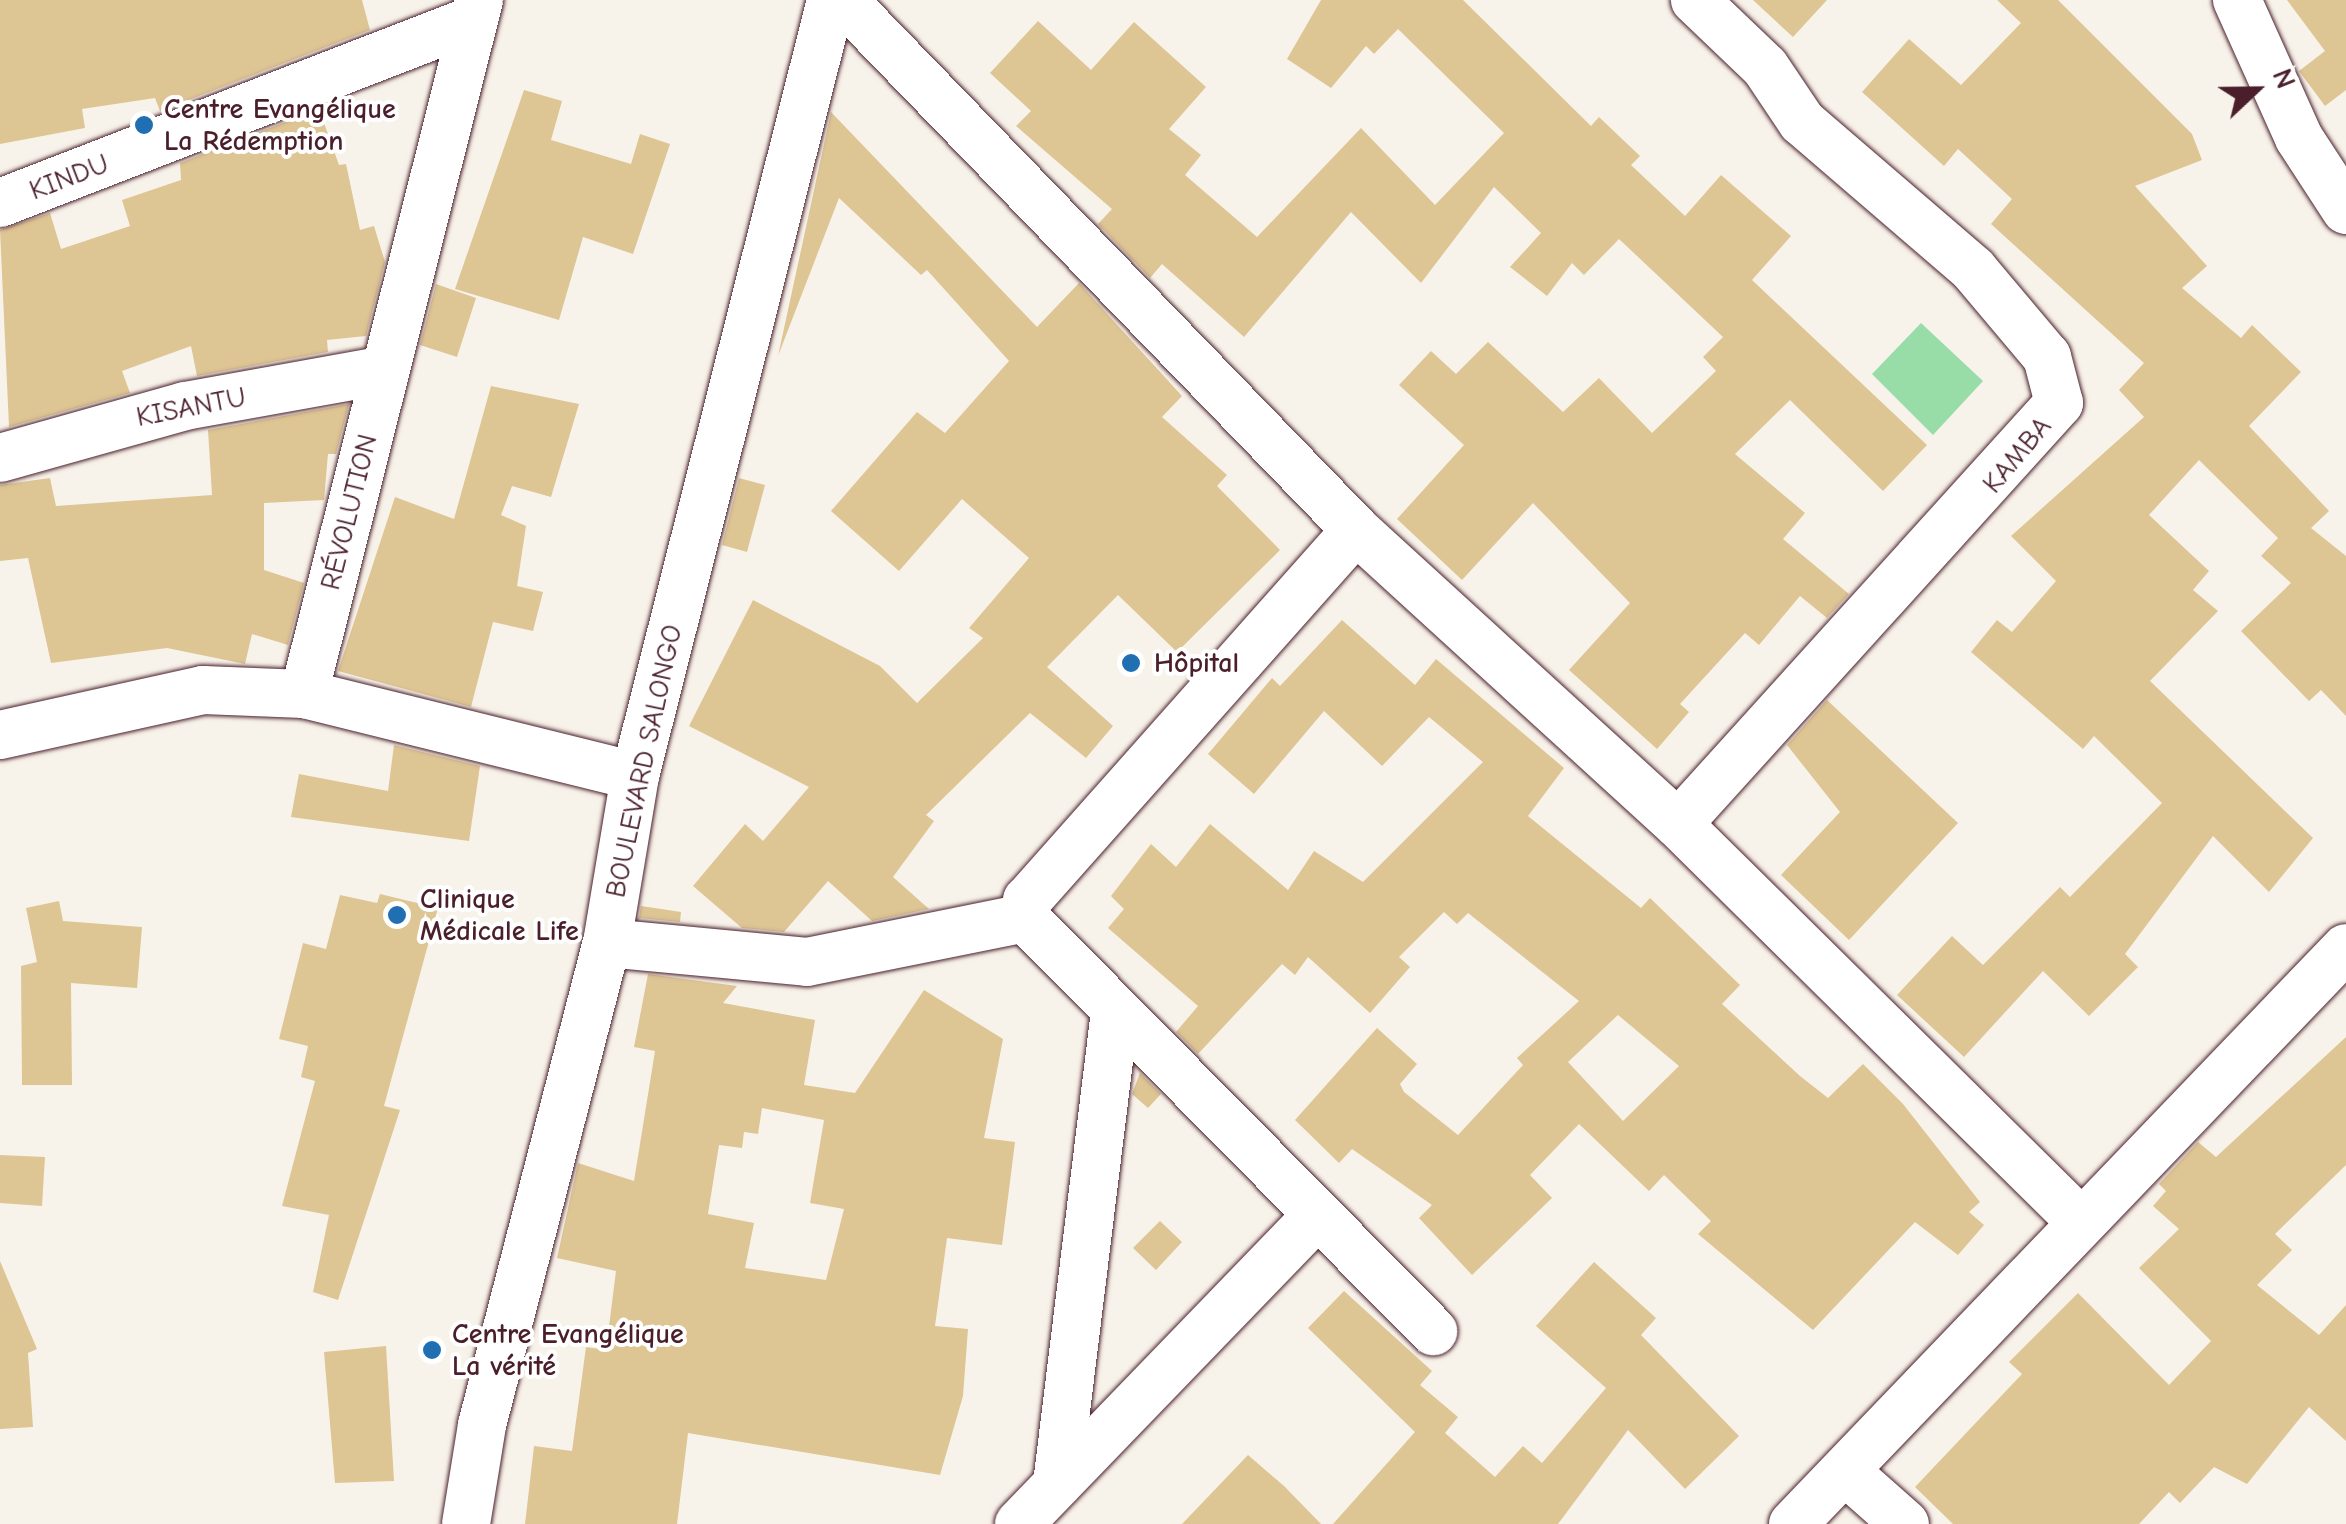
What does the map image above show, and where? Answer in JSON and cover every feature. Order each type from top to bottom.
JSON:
[{"type":"street","name":"BOULEVARD SALONGO","points":[[466,1524],[482,1425],[607,943],[635,776],[831,0]]},
{"type":"street","points":[[843,0],[1356,530],[1678,824],[2079,1220]]},
{"type":"street","name":"KAMBA","points":[[1678,824],[2059,404],[2048,357],[1974,270],[1802,122],[1765,67],[1694,0]]},
{"type":"street","points":[[2237,0],[2299,138],[2346,210]]},
{"type":"street","name":"KINDU","points":[[0,203],[476,10]]},
{"type":"street","name":"RÉVOLUTION","points":[[304,694],[476,10]]},
{"type":"street","name":"KISANTU","points":[[0,458],[171,410],[385,370]]},
{"type":"street","points":[[1356,530],[1027,900],[1025,918],[1114,1017],[1314,1219],[1433,1332]]},
{"type":"street","points":[[0,735],[203,690],[304,694],[635,776]]},
{"type":"street","points":[[607,943],[806,962],[1025,918]]},
{"type":"street","points":[[1793,1524],[2079,1220],[2346,948]]},
{"type":"street","points":[[1058,1484],[1114,1017]]},
{"type":"street","points":[[1019,1524],[1314,1219]]},
{"type":"street","points":[[1845,1471],[1905,1524]]},
{"type":"green space","points":[[1921,323],[1983,381],[1933,435],[1872,374]]},
{"type":"building","points":[[0,0],[362,0],[370,30],[160,111],[155,98],[82,109],[85,128],[0,144]]},
{"type":"building","points":[[1321,0],[1463,0],[1591,126],[1599,117],[1640,156],[1631,165],[1685,216],[1721,175],[1791,236],[1752,280],[1927,445],[1883,491],[1790,400],[1735,454],[1805,513],[1783,539],[1849,594],[1827,618],[1800,596],[1759,645],[1745,633],[1680,704],[1689,712],[1657,749],[1569,670],[1630,603],[1533,503],[1462,580],[1397,519],[1464,445],[1399,385],[1431,351],[1456,374],[1488,342],[1563,412],[1599,378],[1652,433],[1716,371],[1703,357],[1723,337],[1619,239],[1584,275],[1572,263],[1547,296],[1510,267],[1541,233],[1494,187],[1421,283],[1351,212],[1244,337],[1162,264],[1150,278],[1098,224],[1112,209],[1016,126],[1031,111],[990,73],[1038,21],[1091,70],[1134,22],[1206,87],[1169,129],[1201,155],[1185,175],[1257,237],[1361,128],[1435,205],[1504,133],[1398,29],[1374,54],[1366,46],[1331,88],[1287,59]]},
{"type":"building","points":[[1753,0],[1827,0],[1793,37]]},
{"type":"building","points":[[1997,0],[2058,0],[2192,134],[2202,160],[2135,186],[2207,266],[2182,288],[2241,338],[2252,325],[2301,372],[2249,426],[2329,511],[2311,528],[2346,556],[2346,716],[2321,690],[2309,701],[2241,631],[2291,583],[2261,556],[2278,538],[2199,460],[2149,515],[2209,571],[2193,590],[2218,611],[2150,681],[2313,838],[2269,892],[2213,836],[2125,954],[2138,967],[2089,1016],[2043,971],[1964,1057],[1897,995],[1952,936],[1983,965],[2060,887],[2070,897],[2162,803],[2094,736],[2083,749],[1971,652],[1997,620],[2012,632],[2056,581],[2011,536],[2144,417],[2119,390],[2144,363],[1991,224],[2012,199],[1958,149],[1944,166],[1862,92],[1909,39],[1961,85],[2021,23]]},
{"type":"building","points":[[2287,0],[2346,0],[2346,90],[2325,106],[2299,71],[2325,51]]},
{"type":"building","points":[[524,90],[562,101],[551,140],[631,164],[640,134],[670,144],[633,254],[583,237],[559,320],[455,289]]},
{"type":"building","points":[[319,109],[339,165],[346,164],[360,230],[374,226],[385,262],[366,336],[327,340],[328,352],[197,376],[191,346],[122,371],[130,393],[9,427],[0,230],[50,213],[61,249],[130,226],[122,200],[181,180],[180,163]]},
{"type":"building","points":[[831,112],[1037,327],[1079,283],[1182,396],[1162,417],[1227,475],[1217,486],[1280,550],[1177,652],[1118,595],[1047,667],[1113,726],[1086,758],[1030,713],[926,815],[934,821],[893,877],[929,909],[872,921],[828,881],[784,932],[742,928],[693,886],[745,824],[763,841],[809,787],[689,726],[753,600],[880,666],[917,703],[983,638],[969,628],[1029,558],[962,499],[899,571],[831,511],[917,412],[945,433],[1009,361],[927,270],[921,275],[839,198],[778,356]]},
{"type":"building","points":[[436,284],[476,298],[457,357],[420,345]]},
{"type":"building","points":[[491,386],[579,404],[551,497],[512,486],[501,515],[526,526],[517,586],[543,592],[533,631],[493,622],[471,707],[338,671],[395,497],[454,519]]},
{"type":"building","points":[[349,404],[336,454],[328,454],[324,500],[264,503],[264,570],[304,583],[288,645],[252,634],[245,664],[167,648],[51,663],[28,558],[0,561],[0,485],[50,478],[56,506],[212,495],[208,430]]},
{"type":"building","points":[[739,478],[765,485],[747,552],[722,545]]},
{"type":"building","points":[[1342,620],[1415,685],[1436,659],[1564,768],[1528,816],[1641,908],[1650,898],[1740,985],[1722,1004],[1828,1098],[1863,1064],[1903,1104],[1980,1202],[1969,1212],[1984,1225],[1958,1255],[1915,1222],[1813,1330],[1698,1234],[1711,1221],[1664,1175],[1649,1191],[1579,1124],[1530,1175],[1552,1198],[1472,1275],[1419,1218],[1432,1205],[1352,1149],[1339,1163],[1295,1120],[1377,1028],[1417,1064],[1400,1084],[1404,1092],[1458,1135],[1523,1065],[1517,1058],[1579,1001],[1468,913],[1457,924],[1444,912],[1399,957],[1410,967],[1370,1013],[1308,957],[1295,975],[1282,964],[1198,1054],[1176,1032],[1198,1006],[1108,928],[1124,909],[1111,896],[1151,844],[1176,867],[1210,824],[1288,890],[1314,851],[1363,882],[1483,762],[1429,717],[1382,766],[1324,711],[1254,794],[1208,754],[1272,678],[1280,686]],"holes":[[[1618,1015],[1679,1066],[1623,1121],[1568,1062]]]},
{"type":"building","points":[[1827,700],[1958,823],[1849,940],[1781,875],[1840,812],[1787,745]]},
{"type":"building","points":[[394,745],[480,766],[469,841],[291,817],[299,774],[388,791]]},
{"type":"building","points":[[380,894],[438,908],[384,1106],[400,1110],[338,1300],[313,1292],[329,1215],[282,1206],[315,1081],[301,1077],[308,1046],[279,1039],[303,943],[326,949],[340,895],[377,903]]},
{"type":"building","points":[[59,901],[63,921],[142,927],[137,988],[71,983],[72,1085],[22,1085],[21,966],[37,962],[26,908]]},
{"type":"building","points":[[641,906],[681,912],[680,922],[639,918]]},
{"type":"building","points":[[648,974],[737,986],[723,1003],[815,1020],[804,1085],[855,1093],[924,990],[1003,1039],[984,1138],[1015,1142],[1002,1245],[947,1238],[935,1326],[968,1329],[963,1396],[940,1475],[688,1433],[677,1524],[525,1524],[534,1446],[572,1451],[586,1347],[606,1350],[616,1271],[557,1258],[578,1163],[634,1181],[655,1051],[634,1047]],"holes":[[[762,1108],[824,1120],[810,1203],[844,1209],[826,1280],[745,1268],[754,1223],[708,1214],[719,1145],[742,1148],[744,1132],[758,1134]]]},
{"type":"building","points":[[2346,1037],[2346,1165],[2275,1234],[2292,1250],[2257,1285],[2319,1335],[2346,1305],[2346,1441],[2309,1407],[2247,1484],[2214,1467],[2180,1503],[2169,1492],[2139,1524],[1953,1524],[1915,1487],[2022,1374],[2009,1362],[2078,1293],[2169,1385],[2211,1341],[2139,1268],[2179,1229],[2153,1206],[2166,1191],[2159,1184],[2198,1142],[2216,1157]]},
{"type":"building","points":[[1140,1073],[1161,1094],[1148,1108],[1132,1094]]},
{"type":"building","points":[[0,1155],[45,1157],[42,1206],[0,1203]]},
{"type":"building","points":[[1160,1221],[1182,1242],[1156,1270],[1133,1248]]},
{"type":"building","points":[[0,1261],[37,1349],[28,1353],[33,1427],[0,1429]]},
{"type":"building","points":[[1594,1262],[1656,1318],[1641,1335],[1739,1436],[1685,1489],[1628,1430],[1558,1524],[1333,1524],[1415,1432],[1308,1328],[1344,1291],[1432,1371],[1420,1385],[1458,1417],[1445,1433],[1495,1477],[1523,1446],[1542,1463],[1606,1388],[1536,1326]]},
{"type":"building","points":[[386,1346],[394,1481],[335,1483],[324,1352]]},
{"type":"building","points":[[1248,1455],[1284,1486],[1321,1524],[1182,1524]]},
{"type":"place","name":"Centre Evangélique La Rédemption","points":[[144,125]]},
{"type":"place","name":"Hôpital","points":[[1131,663]]},
{"type":"place","name":"Clinique Médicale Life","points":[[397,915]]},
{"type":"place","name":"Centre Evangélique La vérité","points":[[432,1350]]}]
